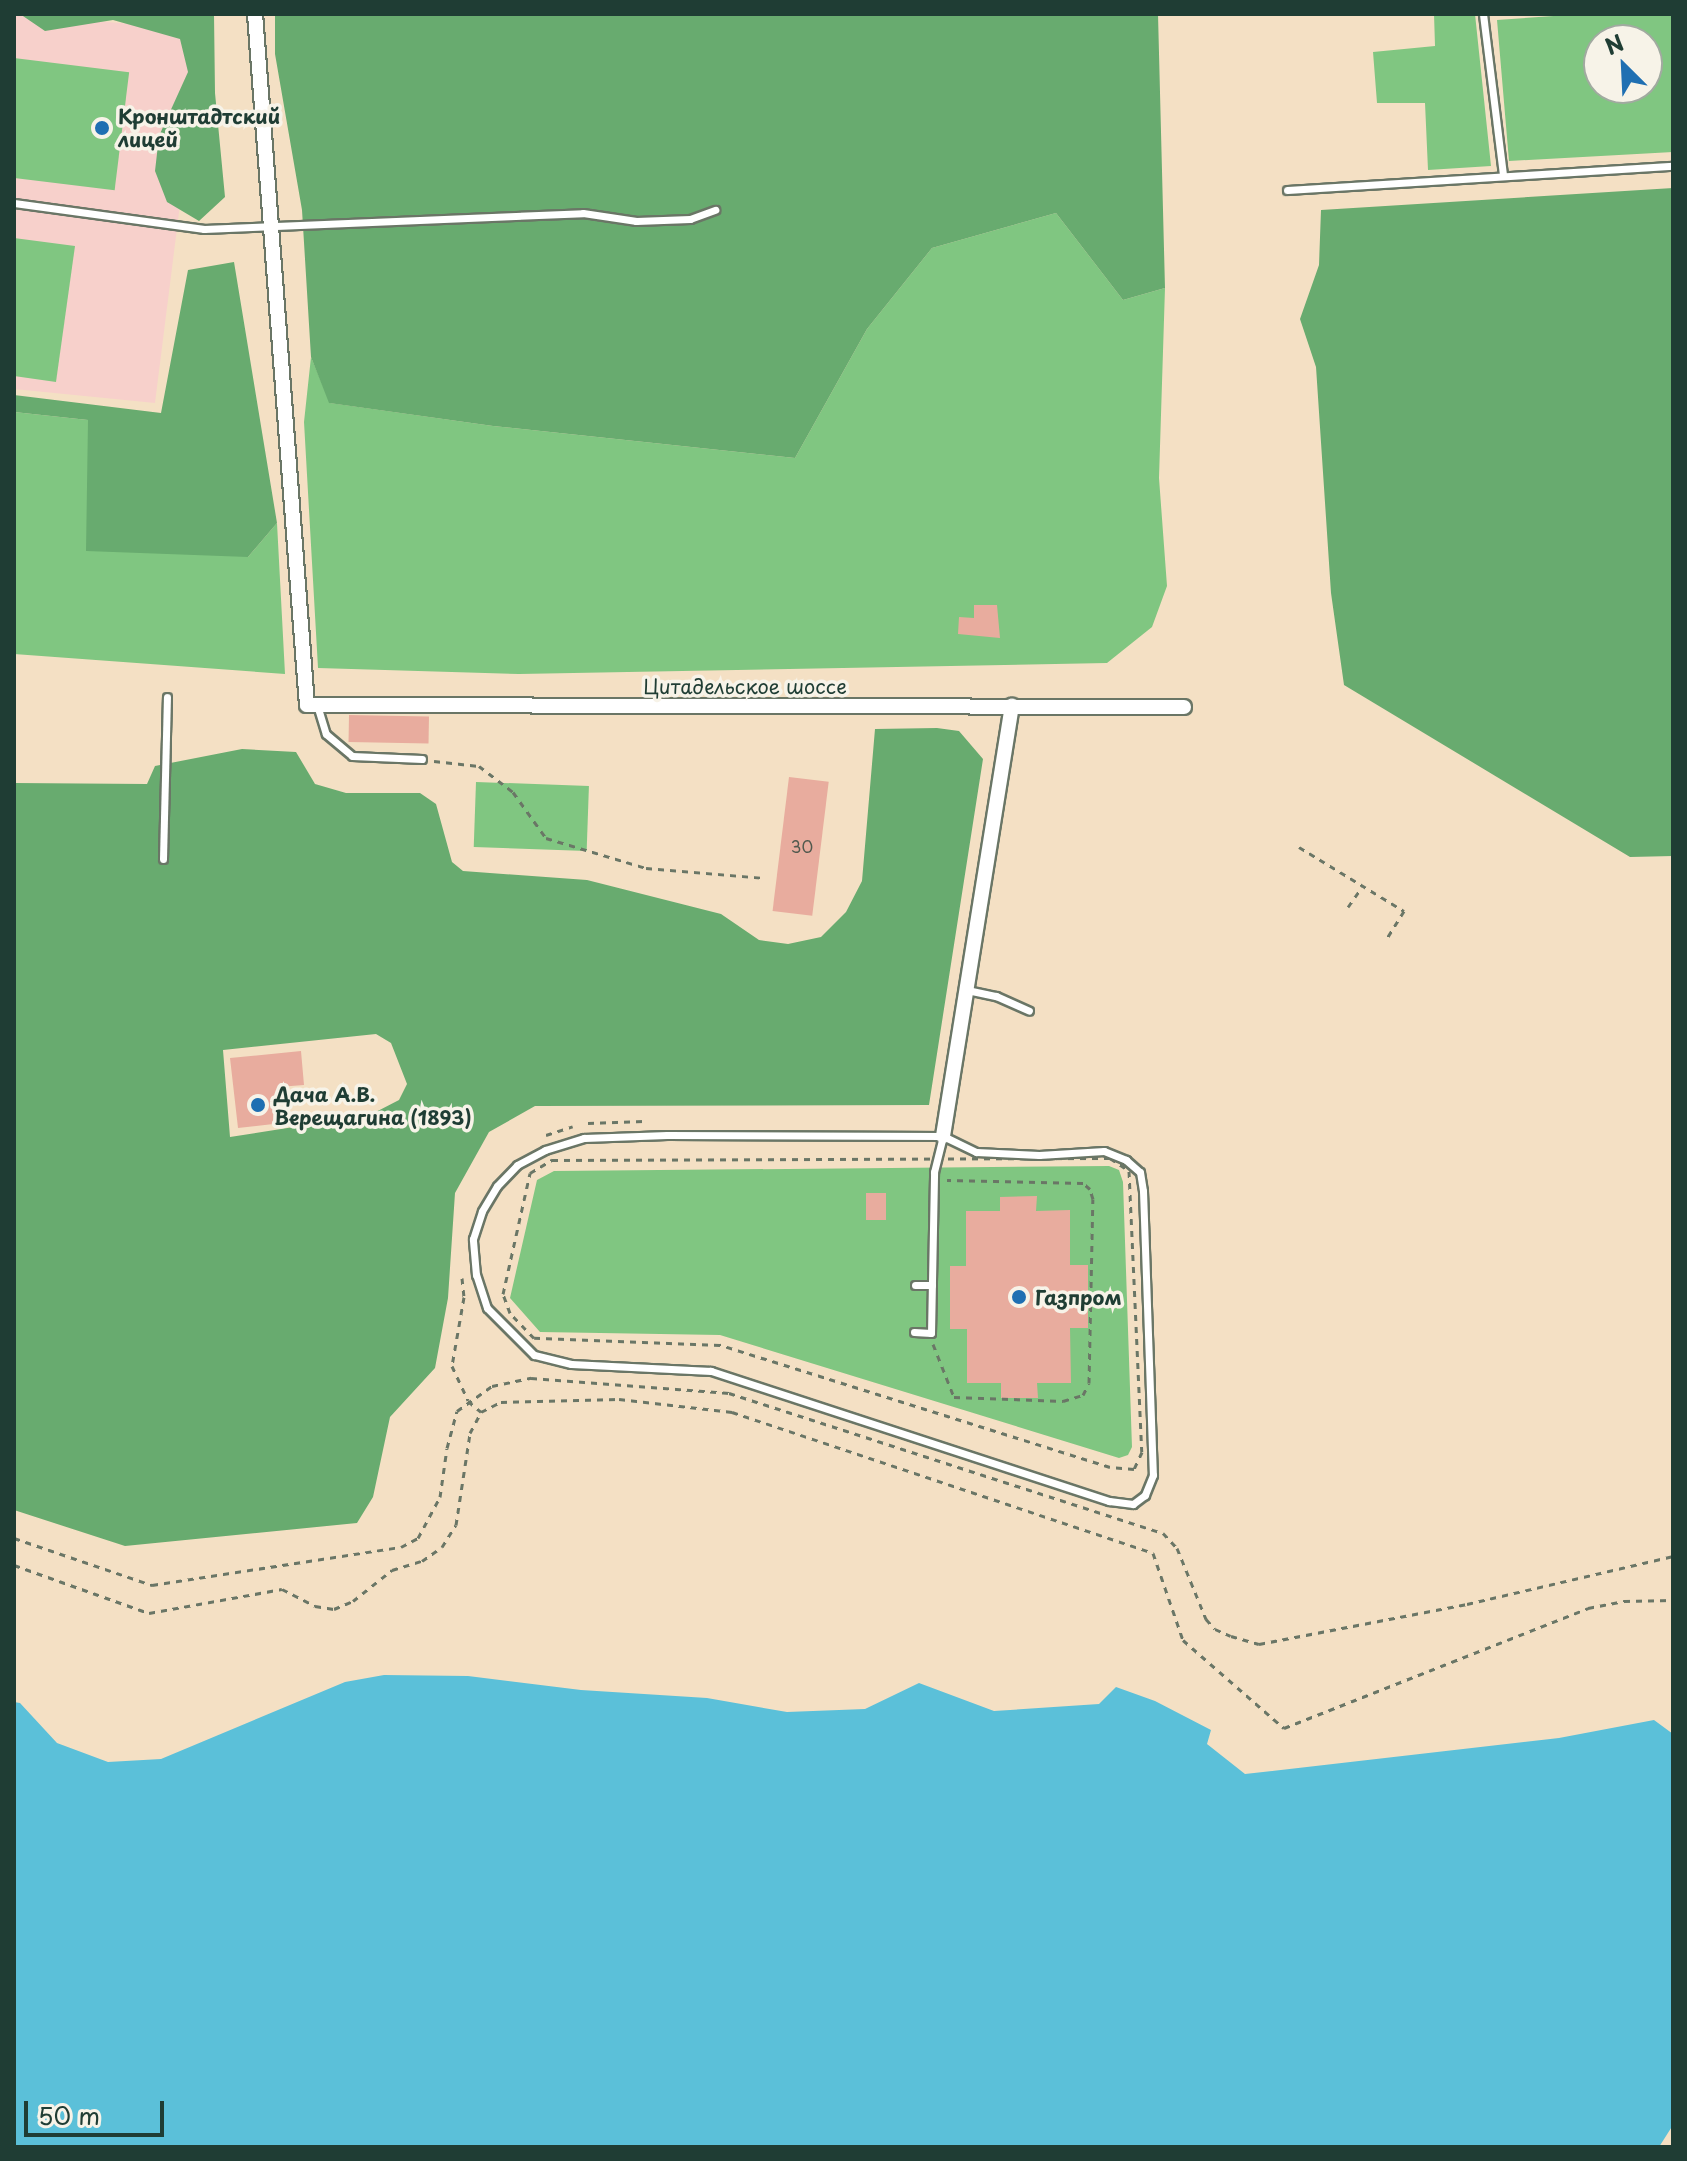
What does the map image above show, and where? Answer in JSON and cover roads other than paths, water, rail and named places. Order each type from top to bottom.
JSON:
[{"type":"street","points":[[255,14],[312,705]]},
{"type":"street","name":"Цитадельское шоссе","points":[[312,705],[1184,707]]},
{"type":"street","points":[[943,1136],[1012,706]]},
{"type":"lane","points":[[1483,14],[1503,175]]},
{"type":"lane","points":[[1287,190],[1673,166]]},
{"type":"lane","points":[[14,203],[204,229],[583,213],[636,221],[690,219],[715,210]]},
{"type":"lane","points":[[163,859],[167,697]]},
{"type":"lane","points":[[312,705],[326,734],[352,756],[422,759]]},
{"type":"lane","points":[[965,989],[996,996],[1029,1011]]},
{"type":"lane","points":[[943,1136],[976,1152],[1039,1155],[1104,1151],[1126,1160],[1140,1172],[1153,1475],[1145,1495],[1133,1504],[1109,1501],[711,1371],[571,1364],[534,1355],[487,1308],[476,1275],[473,1239],[482,1211],[497,1186],[527,1160],[545,1150],[584,1138],[943,1136]]},
{"type":"lane","points":[[914,1332],[931,1333],[934,1180],[943,1136]]},
{"type":"lane","points":[[915,1285],[932,1285]]},
{"type":"water","points":[[384,1675],[468,1676],[581,1690],[707,1698],[787,1712],[865,1709],[919,1683],[994,1711],[1099,1704],[1116,1687],[1155,1701],[1211,1730],[1207,1744],[1245,1774],[1559,1738],[1654,1720],[1673,1734],[1673,2125],[1659,2147],[14,2147],[14,1702],[20,1703],[57,1743],[108,1762],[161,1759],[345,1682]]},
{"type":"place","name":"Кронштадтский лицей","points":[[102,128]]},
{"type":"place","name":"Дача А.В. Верещагина (1893)","points":[[258,1105]]},
{"type":"place","name":"Газпром","points":[[1019,1297]]}]
